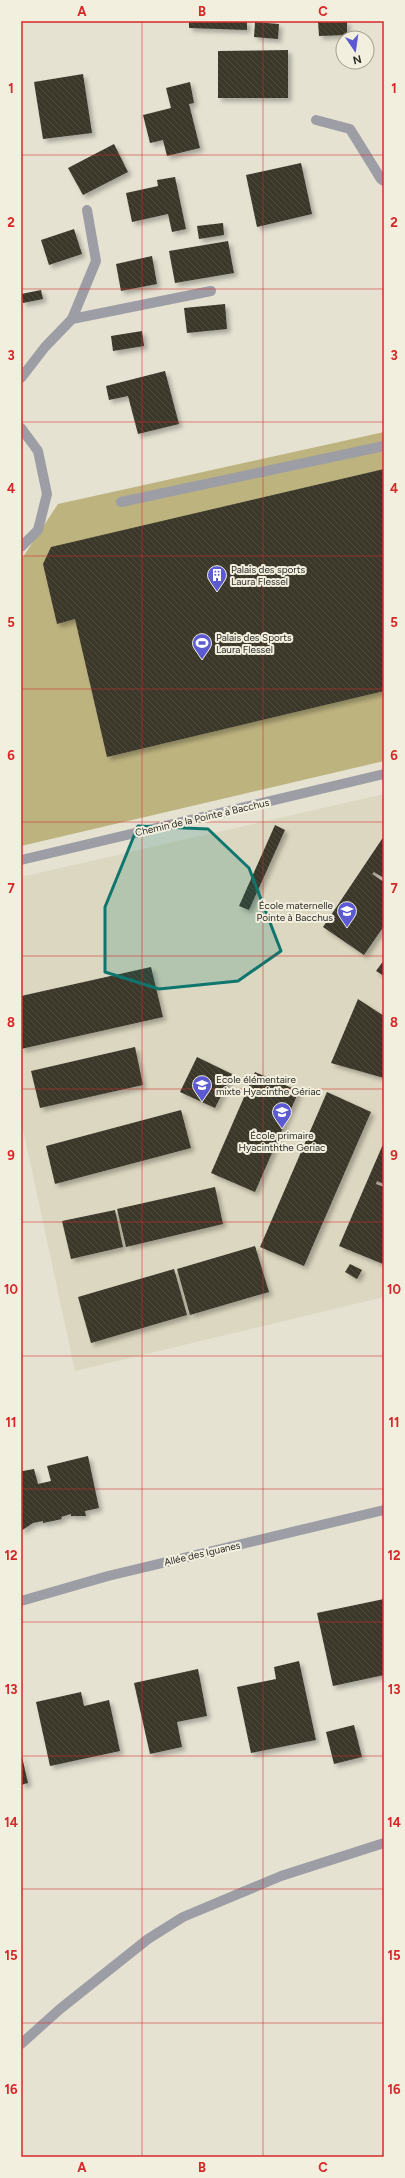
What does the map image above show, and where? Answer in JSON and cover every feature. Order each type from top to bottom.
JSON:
[{"type":"street","points":[[316,120],[350,128],[381,179],[384,181]]},
{"type":"street","points":[[21,378],[44,347],[72,319],[96,261],[87,210]]},
{"type":"street","points":[[72,319],[211,291]]},
{"type":"street","points":[[21,428],[38,451],[47,494],[38,530],[21,547]]},
{"type":"street","points":[[121,502],[384,446]]},
{"type":"street","name":"Chemin de la Pointe à Bacchus","points":[[21,860],[384,774]]},
{"type":"street","name":"Allée des Iguanes","points":[[21,1602],[108,1576],[384,1510]]},
{"type":"street","points":[[21,2044],[60,2009],[148,1939],[183,1917],[281,1876],[384,1843]]},
{"type":"highlighted area","points":[[138,826],[208,829],[249,868],[281,951],[238,981],[159,989],[105,972],[105,907]]},
{"type":"shaded area","name":"Palais des Sports Laura Flessel","points":[[384,432],[384,761],[21,846],[21,560],[58,504]]},
{"type":"shaded area","name":"Ecole élémentaire mixte Hyacinthe Gériac","points":[[384,794],[384,1297],[75,1371],[21,1120],[21,877]]},
{"type":"building","points":[[189,21],[247,21],[247,30],[189,28]]},
{"type":"building","points":[[318,21],[347,21],[347,30],[335,30],[335,35],[319,36]]},
{"type":"building","points":[[255,22],[279,24],[278,39],[254,37]]},
{"type":"building","points":[[288,50],[288,98],[218,98],[218,51]]},
{"type":"building","points":[[83,74],[92,133],[43,139],[34,82]]},
{"type":"building","points":[[190,82],[194,103],[189,104],[200,148],[167,156],[163,140],[150,143],[143,115],[171,108],[166,88]]},
{"type":"building","points":[[114,144],[128,172],[83,195],[68,168]]},
{"type":"building","points":[[301,163],[312,214],[257,227],[246,175]]},
{"type":"building","points":[[175,177],[186,229],[172,232],[168,214],[132,222],[126,193],[158,186],[157,180]]},
{"type":"building","points":[[223,223],[224,235],[199,239],[197,226]]},
{"type":"building","points":[[74,229],[82,254],[49,265],[41,240]]},
{"type":"building","points":[[228,241],[234,273],[175,283],[169,251]]},
{"type":"building","points":[[152,256],[157,284],[121,291],[116,264]]},
{"type":"building","points":[[41,290],[43,299],[23,303],[21,294]]},
{"type":"building","points":[[225,304],[227,329],[187,333],[184,308]]},
{"type":"building","points":[[142,331],[144,346],[113,351],[111,336]]},
{"type":"building","points":[[165,371],[179,424],[138,434],[128,396],[109,400],[106,386]]},
{"type":"building","name":"Palais des sports Laura Flessel","points":[[384,469],[384,691],[107,757],[75,619],[57,624],[43,564],[51,547]]},
{"type":"building","points":[[275,825],[285,830],[249,910],[239,906]]},
{"type":"building","points":[[384,836],[384,878],[374,872],[372,874],[384,882],[384,926],[364,955],[323,927]]},
{"type":"building","points":[[384,960],[384,976],[376,971]]},
{"type":"building","points":[[151,967],[163,1017],[21,1049],[21,996]]},
{"type":"building","points":[[358,999],[384,1016],[384,1078],[331,1063]]},
{"type":"building","points":[[135,1047],[143,1085],[40,1108],[31,1071]]},
{"type":"building","points":[[197,1057],[232,1074],[215,1108],[180,1092]]},
{"type":"building","points":[[255,1072],[299,1091],[255,1192],[211,1173]]},
{"type":"building","points":[[327,1092],[371,1112],[304,1266],[260,1247]]},
{"type":"building","points":[[181,1110],[191,1148],[55,1184],[46,1146]]},
{"type":"building","points":[[384,1142],[384,1184],[377,1181],[376,1184],[384,1187],[383,1264],[339,1246]]},
{"type":"building","points":[[215,1187],[223,1224],[126,1247],[117,1209]]},
{"type":"building","points":[[115,1210],[123,1247],[71,1259],[62,1221]]},
{"type":"building","points":[[255,1246],[269,1292],[190,1315],[177,1269]]},
{"type":"building","points":[[350,1264],[362,1270],[357,1279],[345,1272]]},
{"type":"building","points":[[174,1269],[187,1315],[91,1343],[78,1297]]},
{"type":"building","points":[[88,1456],[99,1508],[85,1511],[86,1516],[71,1516],[71,1514],[61,1517],[62,1519],[43,1523],[43,1521],[33,1523],[21,1531],[21,1470],[34,1469],[38,1484],[51,1481],[47,1466]]},
{"type":"building","points":[[384,1599],[384,1675],[333,1686],[317,1613]]},
{"type":"building","points":[[299,1661],[316,1740],[251,1753],[237,1687],[276,1679],[274,1667]]},
{"type":"building","points":[[198,1669],[207,1716],[177,1722],[182,1747],[150,1754],[134,1683]]},
{"type":"building","points":[[81,1692],[84,1706],[109,1700],[120,1751],[50,1766],[36,1702]]},
{"type":"building","points":[[354,1725],[362,1757],[334,1764],[326,1732]]},
{"type":"building","points":[[21,1752],[28,1783],[21,1785]]},
{"type":"place","name":"Palais des sports Laura Flessel","points":[[217,592]]},
{"type":"place","name":"Palais des Sports Laura Flessel","points":[[202,660]]},
{"type":"place","name":"École maternelle Pointe à Bacchus","points":[[347,928]]},
{"type":"place","name":"Ecole élémentaire mixte Hyacinthe Gériac","points":[[202,1102]]},
{"type":"place","name":"École primaire Hyacinththe Geriac","points":[[282,1129]]}]
